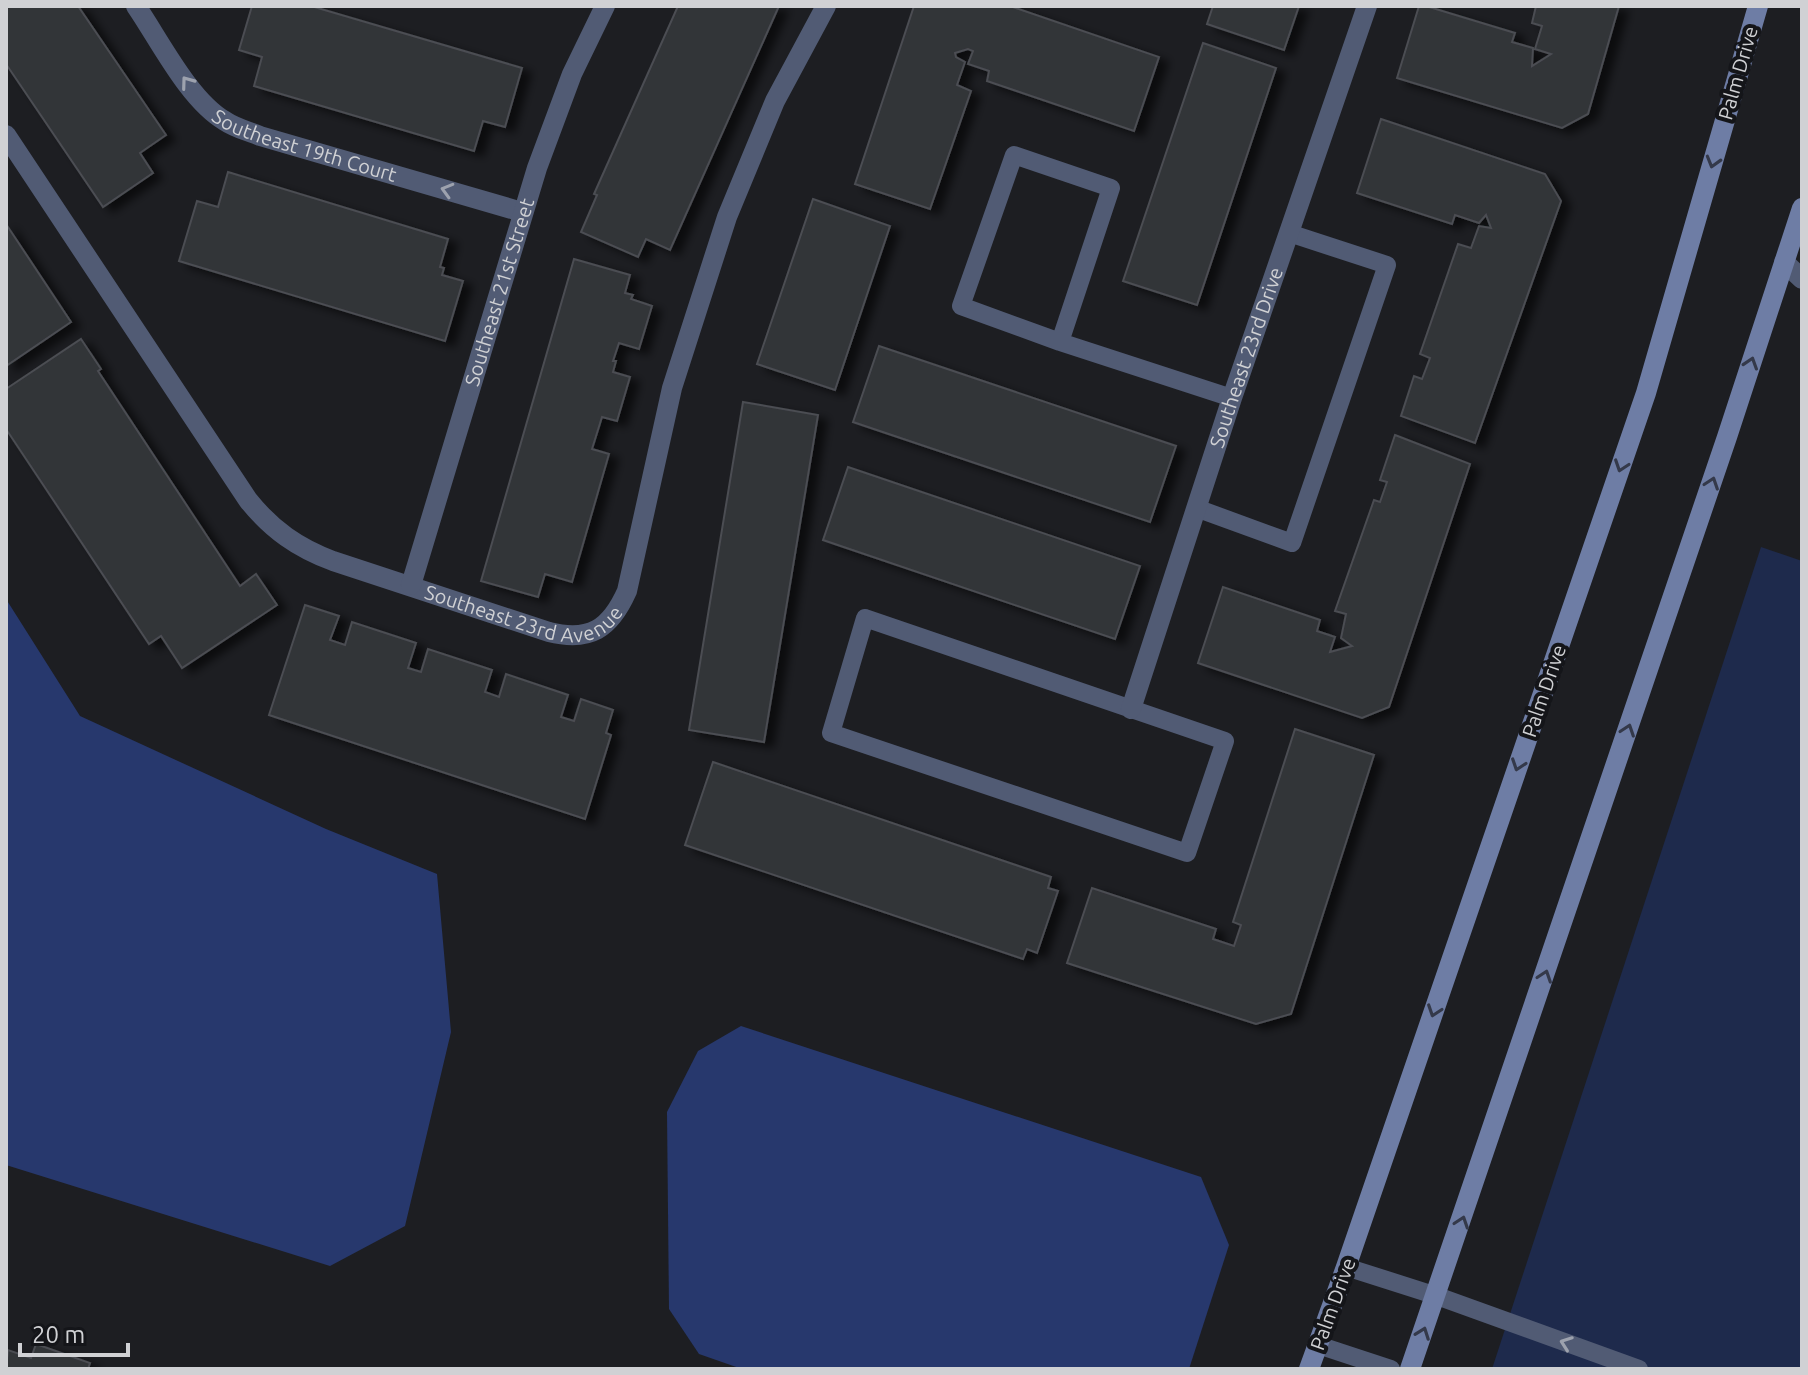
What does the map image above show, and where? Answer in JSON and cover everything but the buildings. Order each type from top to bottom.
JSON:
[{"type":"main road","name":"Palm Drive","points":[[1309,1369],[1646,393],[1758,6]]},
{"type":"main road","points":[[1410,1369],[1802,208]]},
{"type":"street","name":"Southeast 19th Court","points":[[136,6],[185,79],[222,120],[260,136],[522,212]]},
{"type":"street","name":"Southeast 21st Street","points":[[411,585],[522,212],[572,74],[605,6]]},
{"type":"street","name":"Southeast 23rd Avenue","points":[[6,135],[259,514],[286,538],[316,555],[565,636],[579,637],[592,633],[613,616],[621,604],[632,575],[672,388],[727,217],[775,101],[826,6]]},
{"type":"street","name":"Southeast 23rd Drive","points":[[1131,709],[1232,398],[1367,6]]},
{"type":"street","points":[[1784,262],[1802,279]]},
{"type":"lane","points":[[1060,342],[1111,188],[1014,155],[961,306],[1060,342],[1232,398]]},
{"type":"lane","points":[[1196,508],[1292,543],[1387,265],[1289,233]]},
{"type":"lane","points":[[865,618],[1131,709],[1225,741],[1187,853],[831,733],[865,618]]},
{"type":"lane","points":[[1346,1267],[1437,1296],[1639,1369]]},
{"type":"lane","points":[[1318,1345],[1391,1369]]},
{"type":"shaded area","points":[[1761,547],[1802,561],[1802,1369],[1492,1369]]},
{"type":"shaded area","points":[[6,599],[80,716],[326,829],[437,874],[451,1032],[405,1226],[330,1266],[6,1165]]},
{"type":"shaded area","points":[[741,1026],[1201,1177],[1229,1245],[1189,1369],[742,1369],[699,1354],[669,1309],[667,1112],[698,1051]]}]
